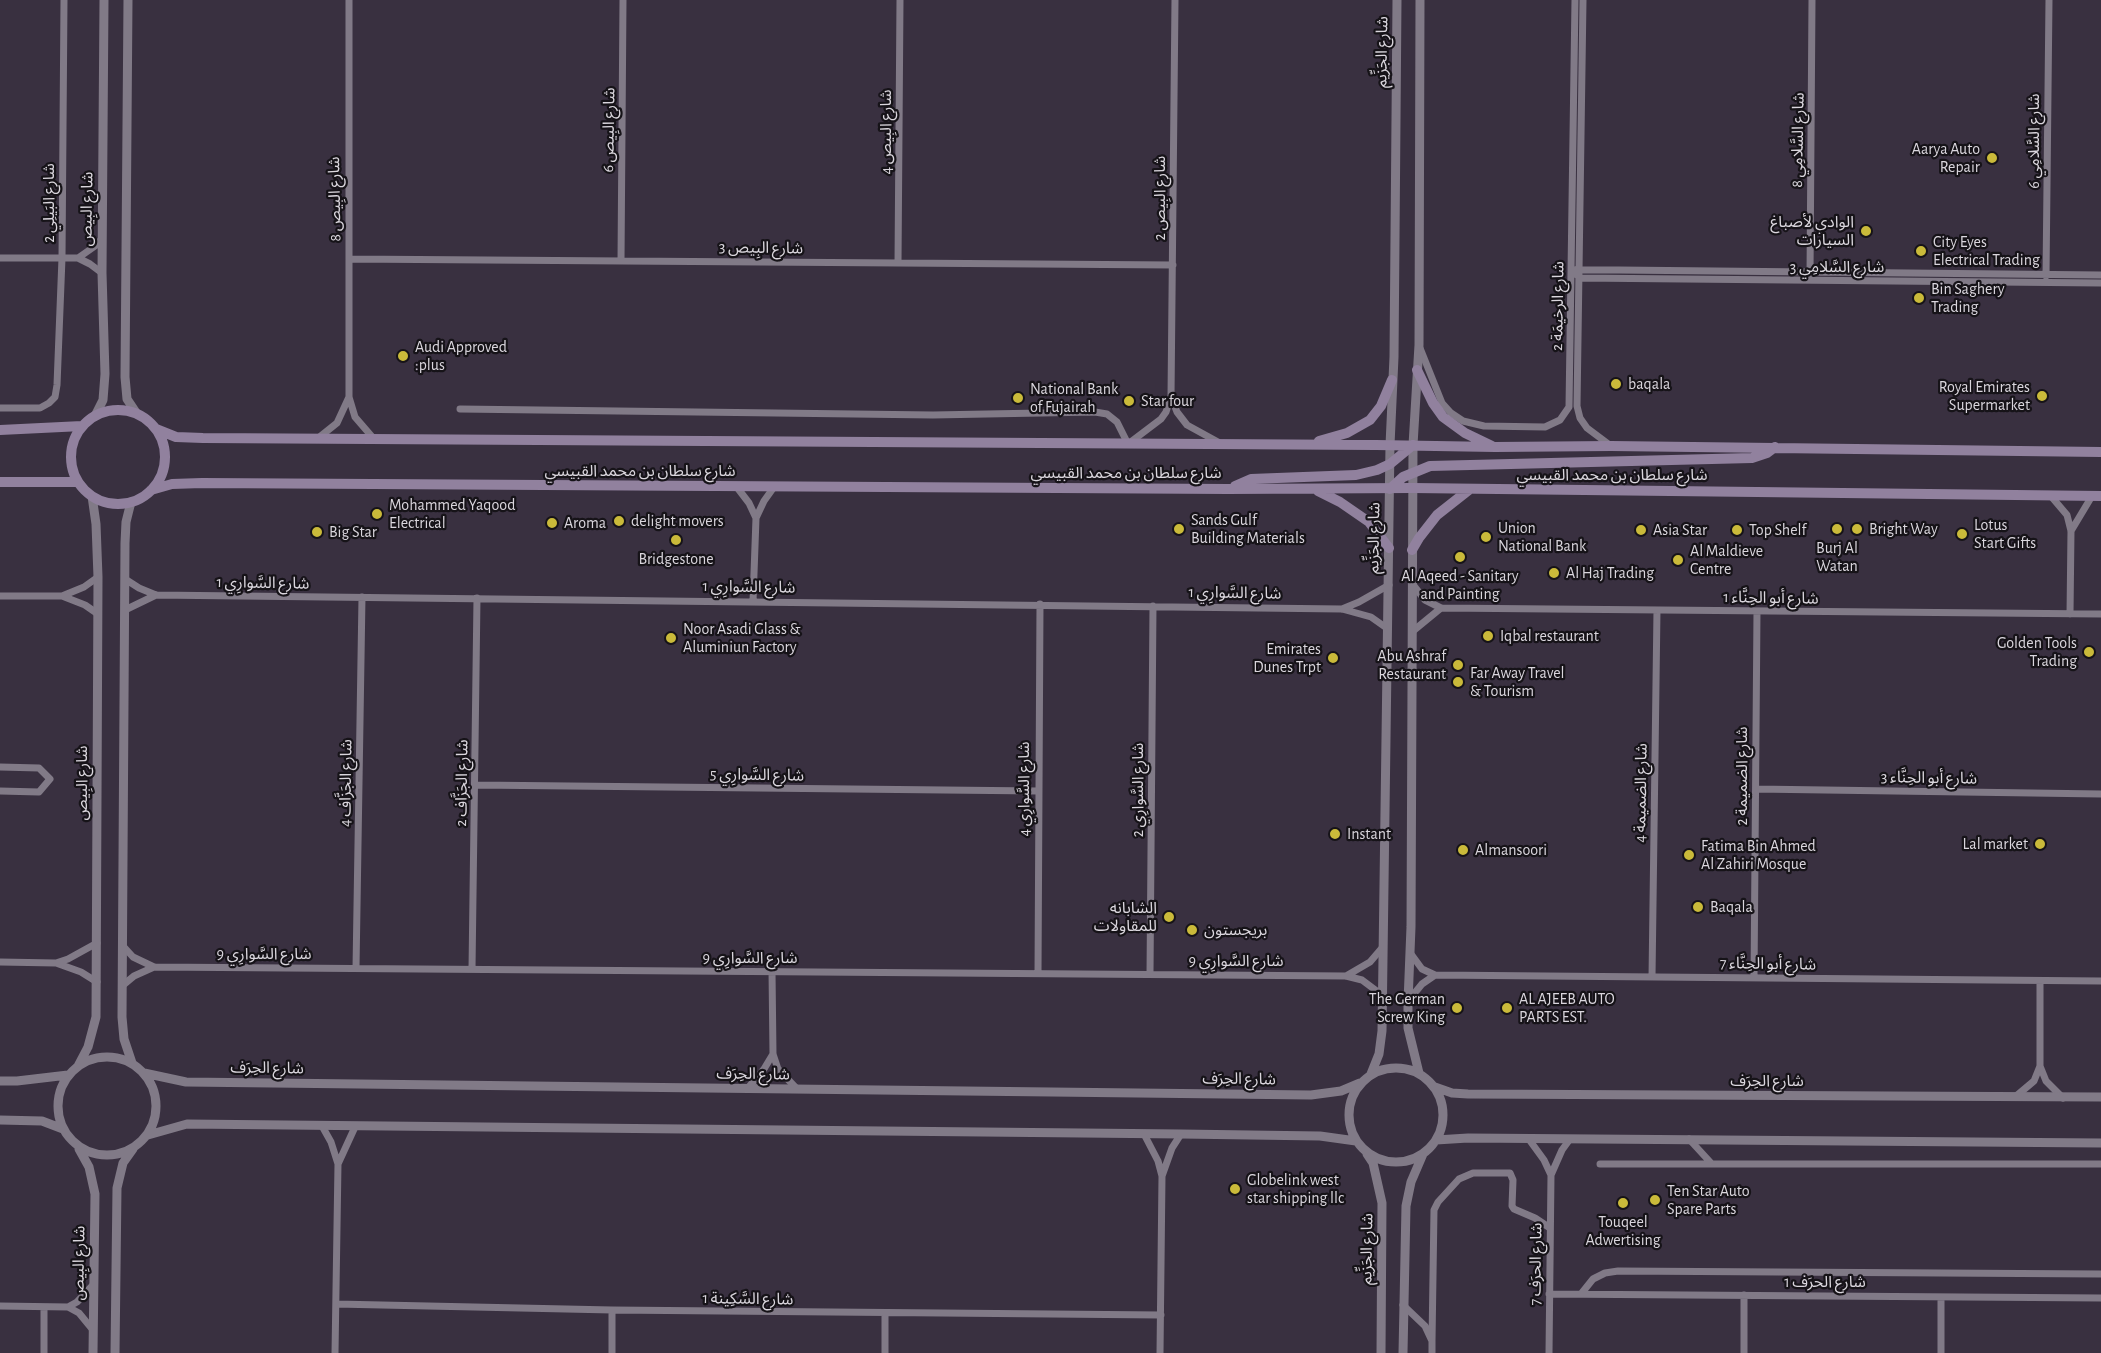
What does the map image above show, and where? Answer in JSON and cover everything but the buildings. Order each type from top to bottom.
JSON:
[{"type":"main road","points":[[1417,370],[1433,404],[1443,417],[1465,433],[1495,447]]},
{"type":"main road","points":[[1306,445],[1347,433],[1370,420],[1381,406],[1392,381]]},
{"type":"main road","points":[[120,410],[137,414],[156,429],[165,454],[164,467],[159,480],[151,490],[131,502],[118,504],[104,502],[92,496],[78,482],[73,472],[72,448],[76,436],[82,426],[103,412],[120,410]]},
{"type":"main road","points":[[0,430],[82,426]]},
{"type":"main road","name":"شارع سلطان بن محمد القبيسي","points":[[156,429],[176,437],[317,439],[1775,447],[2101,452]]},
{"type":"main road","points":[[1228,489],[1251,479],[1356,475],[1390,464],[1413,445]]},
{"type":"main road","points":[[1390,489],[1403,477],[1430,466],[1752,458],[1767,453],[1775,447]]},
{"type":"main road","points":[[0,482],[78,482]]},
{"type":"main road","name":"شارع سلطان بن محمد القبيسي","points":[[151,490],[172,484],[202,483],[1412,488],[2096,496]]},
{"type":"main road","points":[[1315,489],[1340,502],[1369,522],[1389,548]]},
{"type":"main road","points":[[1412,550],[1437,515],[1470,489]]},
{"type":"street","name":"شارع البَيلِي 2","points":[[0,408],[40,408],[50,404],[55,398],[62,258],[64,0]]},
{"type":"street","name":"شارع البِيص","points":[[95,416],[103,400],[105,374],[102,273],[104,0]]},
{"type":"street","points":[[128,0],[125,377],[127,399],[137,414]]},
{"type":"street","name":"شارع البِيص 8","points":[[349,0],[349,397],[355,417],[374,439]]},
{"type":"street","name":"شارع البِيص 6","points":[[621,261],[623,0]]},
{"type":"street","name":"شارع البِيص 4","points":[[898,263],[900,0]]},
{"type":"street","name":"شارع البِيص 2","points":[[1128,444],[1156,425],[1166,412],[1171,396],[1175,0]]},
{"type":"street","name":"شارع الجَزِّيم","points":[[1371,1074],[1379,1054],[1382,995],[1397,0]]},
{"type":"street","points":[[1419,1073],[1408,1028],[1408,1002],[1414,586],[1412,488],[1419,345],[1420,0]]},
{"type":"street","points":[[1575,0],[1573,206],[1577,212],[1576,274]]},
{"type":"street","name":"شارع الرخيمَة 2","points":[[1419,345],[1438,396],[1446,408],[1470,424],[1484,426],[1551,425],[1564,416],[1570,402],[1576,274],[1583,0]]},
{"type":"street","name":"شارع السَّلامِي 8","points":[[1810,276],[1812,0]]},
{"type":"street","name":"شارع السَّلامِي 6","points":[[2046,278],[2049,0]]},
{"type":"street","points":[[78,258],[98,244],[102,238]]},
{"type":"street","points":[[0,258],[78,258],[102,273]]},
{"type":"street","name":"شارع البِيص 3","points":[[349,260],[1173,265]]},
{"type":"street","name":"شارع الرخيمَة 2","points":[[1576,274],[1578,412],[1587,428],[1611,446]]},
{"type":"street","name":"شارع السَّلامِي 3","points":[[1576,274],[2046,278],[2101,275]]},
{"type":"street","name":"شارع السَّلامِي 3","points":[[2046,278],[2101,283]]},
{"type":"street","name":"شارع البِيص 2","points":[[1171,396],[1177,412],[1187,425],[1223,444]]},
{"type":"street","name":"شارع البِيص 8","points":[[317,439],[337,423],[349,397]]},
{"type":"street","points":[[460,409],[933,415],[1095,412],[1107,414],[1117,422],[1128,444]]},
{"type":"street","points":[[736,486],[749,502],[756,518]]},
{"type":"street","points":[[753,601],[756,518],[774,487]]},
{"type":"street","points":[[2050,495],[2067,515],[2071,531],[2070,614]]},
{"type":"street","name":"شارع البِيص","points":[[78,1066],[88,1047],[96,1017],[97,982],[98,577],[96,524],[92,496]]},
{"type":"street","points":[[2071,531],[2096,496]]},
{"type":"street","points":[[131,502],[126,522],[125,579],[122,1017],[124,1039],[132,1063]]},
{"type":"street","points":[[62,596],[84,587],[98,577]]},
{"type":"street","name":"شارع السَّوارِي 1","points":[[125,579],[156,595],[1342,609],[1371,618],[1388,629]]},
{"type":"street","name":"شارع السَّوارِي 1","points":[[1342,609],[1389,585]]},
{"type":"street","points":[[1413,631],[1441,608],[1425,600],[1414,586]]},
{"type":"street","name":"شارع السَّوارِي 1","points":[[125,610],[156,595]]},
{"type":"street","points":[[0,596],[62,596],[85,605],[98,614]]},
{"type":"street","name":"شارع الجَزَّاف 4","points":[[356,968],[362,597]]},
{"type":"street","name":"شارع الجَزَّاف 2","points":[[472,969],[477,597]]},
{"type":"street","name":"شارع السَّوارِي 4","points":[[1038,974],[1040,604]]},
{"type":"street","name":"شارع السَّوارِي 2","points":[[1150,974],[1153,606]]},
{"type":"street","name":"شارع أبو الحِنَّاء 1","points":[[1441,608],[2101,614]]},
{"type":"street","name":"شارع الضميمة 4","points":[[1652,976],[1657,610]]},
{"type":"street","name":"شارع الضميمة 2","points":[[1754,978],[1757,611]]},
{"type":"street","points":[[0,767],[39,768],[50,779],[39,792],[0,791]]},
{"type":"street","name":"شارع السَّوارِي 5","points":[[476,785],[1038,791]]},
{"type":"street","name":"شارع أبو الحِنَّاء 3","points":[[1756,789],[2101,794]]},
{"type":"street","points":[[56,963],[97,943]]},
{"type":"street","points":[[123,946],[133,957],[154,967]]},
{"type":"street","points":[[1346,976],[1370,962],[1382,948]]},
{"type":"street","points":[[1408,1002],[1422,984],[1435,975],[1417,964],[1410,951]]},
{"type":"street","points":[[0,962],[56,963],[81,972],[97,982]]},
{"type":"street","name":"شارع السَّوارِي 9","points":[[123,986],[134,976],[154,967],[356,968],[1346,976],[1370,984],[1382,995]]},
{"type":"street","points":[[772,971],[773,1054],[778,1068],[797,1089]]},
{"type":"street","name":"شارع أبو الحِنَّاء 7","points":[[1435,975],[2101,981]]},
{"type":"street","points":[[2015,1097],[2034,1081],[2040,1066],[2040,981]]},
{"type":"street","points":[[747,1089],[765,1069],[773,1054]]},
{"type":"street","points":[[115,1353],[117,1188],[123,1163],[133,1149],[148,1135],[155,1120],[157,1103],[153,1087],[144,1073],[132,1063],[119,1058],[105,1057],[91,1059],[78,1066],[68,1076],[57,1101],[58,1115],[63,1129],[73,1143],[87,1152],[102,1156],[118,1155],[133,1149]]},
{"type":"street","points":[[2040,1066],[2046,1081],[2063,1098]]},
{"type":"street","points":[[1403,1353],[1406,1206],[1411,1182],[1423,1154],[1437,1140],[1444,1113],[1435,1087],[1419,1073],[1395,1067],[1371,1074],[1360,1083],[1350,1101],[1348,1112],[1356,1141],[1382,1160],[1392,1162],[1403,1162],[1423,1154]]},
{"type":"street","name":"شارع الحِرَف","points":[[144,1073],[186,1082],[1311,1095],[1341,1091],[1360,1083]]},
{"type":"street","points":[[0,1081],[68,1076]]},
{"type":"street","name":"شارع الحِرَف","points":[[1435,1087],[1468,1094],[2101,1097]]},
{"type":"street","points":[[0,1120],[42,1121],[63,1129]]},
{"type":"street","points":[[148,1135],[186,1124],[1320,1136],[1356,1141]]},
{"type":"street","points":[[322,1126],[331,1142],[338,1164],[336,1353]]},
{"type":"street","points":[[338,1164],[355,1126]]},
{"type":"street","points":[[1144,1134],[1158,1161],[1162,1176],[1160,1353]]},
{"type":"street","points":[[1162,1176],[1181,1134]]},
{"type":"street","points":[[1437,1140],[1528,1138],[2101,1143]]},
{"type":"street","points":[[1528,1138],[1544,1160],[1551,1175]]},
{"type":"street","name":"شارع الحرَف 7","points":[[1549,1353],[1551,1175],[1562,1150],[1570,1139]]},
{"type":"street","points":[[1689,1139],[1711,1163]]},
{"type":"street","name":"شارع البِيص","points":[[73,1143],[89,1167],[94,1185],[93,1353]]},
{"type":"street","name":"شارع الجَزِّيم","points":[[1364,1149],[1373,1163],[1382,1203],[1381,1353]]},
{"type":"street","points":[[1600,1164],[2101,1164]]},
{"type":"street","points":[[1432,1353],[1434,1210],[1438,1202],[1463,1175],[1510,1173],[1514,1180],[1512,1206],[1514,1209],[1550,1228]]},
{"type":"street","points":[[1581,1294],[1593,1279],[1605,1273],[1618,1271],[2101,1274]]},
{"type":"street","points":[[68,1307],[77,1302],[94,1284]]},
{"type":"street","name":"شارع الحرَف 1","points":[[1549,1294],[2101,1298]]},
{"type":"street","points":[[1744,1295],[1744,1353]]},
{"type":"street","points":[[1941,1297],[1941,1353]]},
{"type":"street","name":"شارع السَّكِينة 1","points":[[336,1304],[612,1311],[1161,1315]]},
{"type":"street","points":[[1403,1305],[1414,1313],[1425,1326],[1432,1341]]},
{"type":"street","points":[[0,1306],[68,1307],[79,1313],[93,1330]]},
{"type":"street","points":[[44,1307],[44,1353]]},
{"type":"street","points":[[612,1311],[612,1353]]},
{"type":"street","points":[[1414,1313],[1426,1315],[1433,1312]]},
{"type":"street","points":[[885,1314],[885,1353]]},
{"type":"shaded area","points":[[0,0],[2101,0],[2101,1353],[0,1353]]},
{"type":"place","name":"Aarya Auto Repair","points":[[1992,158]]},
{"type":"place","name":"الوادي لأصباغ السيارات","points":[[1866,231]]},
{"type":"place","name":"City Eyes Electrical Trading","points":[[1921,251]]},
{"type":"place","name":"Bin Saghery Trading","points":[[1919,298]]},
{"type":"place","name":"Audi Approved :plus","points":[[403,356]]},
{"type":"place","name":"baqala","points":[[1616,384]]},
{"type":"place","name":"Royal Emirates Supermarket","points":[[2042,396]]},
{"type":"place","name":"National Bank of Fujairah","points":[[1018,398]]},
{"type":"place","name":"Star four","points":[[1129,401]]},
{"type":"place","name":"Mohammed Yaqood Electrical","points":[[377,514]]},
{"type":"place","name":"delight movers","points":[[619,521]]},
{"type":"place","name":"Aroma","points":[[552,523]]},
{"type":"place","name":"Sands Gulf Building Materials","points":[[1179,529]]},
{"type":"place","name":"Burj Al Watan","points":[[1837,529]]},
{"type":"place","name":"Bright Way","points":[[1857,529]]},
{"type":"place","name":"Asia Star","points":[[1641,530]]},
{"type":"place","name":"Top Shelf","points":[[1737,530]]},
{"type":"place","name":"Big Star","points":[[317,532]]},
{"type":"place","name":"Lotus Start Gifts","points":[[1962,534]]},
{"type":"place","name":"Union National Bank","points":[[1486,537]]},
{"type":"place","name":"Bridgestone","points":[[676,540]]},
{"type":"place","name":"Al Aqeed - Sanitary and Painting","points":[[1460,557]]},
{"type":"place","name":"Al Maldieve Centre","points":[[1678,560]]},
{"type":"place","name":"Al Haj Trading","points":[[1554,573]]},
{"type":"place","name":"Iqbal restaurant","points":[[1488,636]]},
{"type":"place","name":"Noor Asadi Glass & Aluminiun Factory","points":[[671,638]]},
{"type":"place","name":"Golden Tools Trading","points":[[2089,652]]},
{"type":"place","name":"Emirates Dunes Trpt","points":[[1333,658]]},
{"type":"place","name":"Abu Ashraf Restaurant","points":[[1458,665]]},
{"type":"place","name":"Far Away Travel & Tourism","points":[[1458,682]]},
{"type":"place","name":"Instant","points":[[1335,834]]},
{"type":"place","name":"Lal market","points":[[2040,844]]},
{"type":"place","name":"Almansoori","points":[[1463,850]]},
{"type":"place","name":"Fatima Bin Ahmed Al Zahiri Mosque","points":[[1689,855]]},
{"type":"place","name":"Baqala","points":[[1698,907]]},
{"type":"place","name":"الشابانه للمقاولات","points":[[1169,917]]},
{"type":"place","name":"بريجستون","points":[[1192,930]]},
{"type":"place","name":"The German Screw King","points":[[1457,1008]]},
{"type":"place","name":"AL AJEEB AUTO PARTS EST.","points":[[1507,1008]]},
{"type":"place","name":"Globelink west star shipping llc","points":[[1235,1189]]},
{"type":"place","name":"Ten Star Auto Spare Parts","points":[[1655,1200]]},
{"type":"place","name":"Touqeel Adwertising","points":[[1623,1203]]}]
